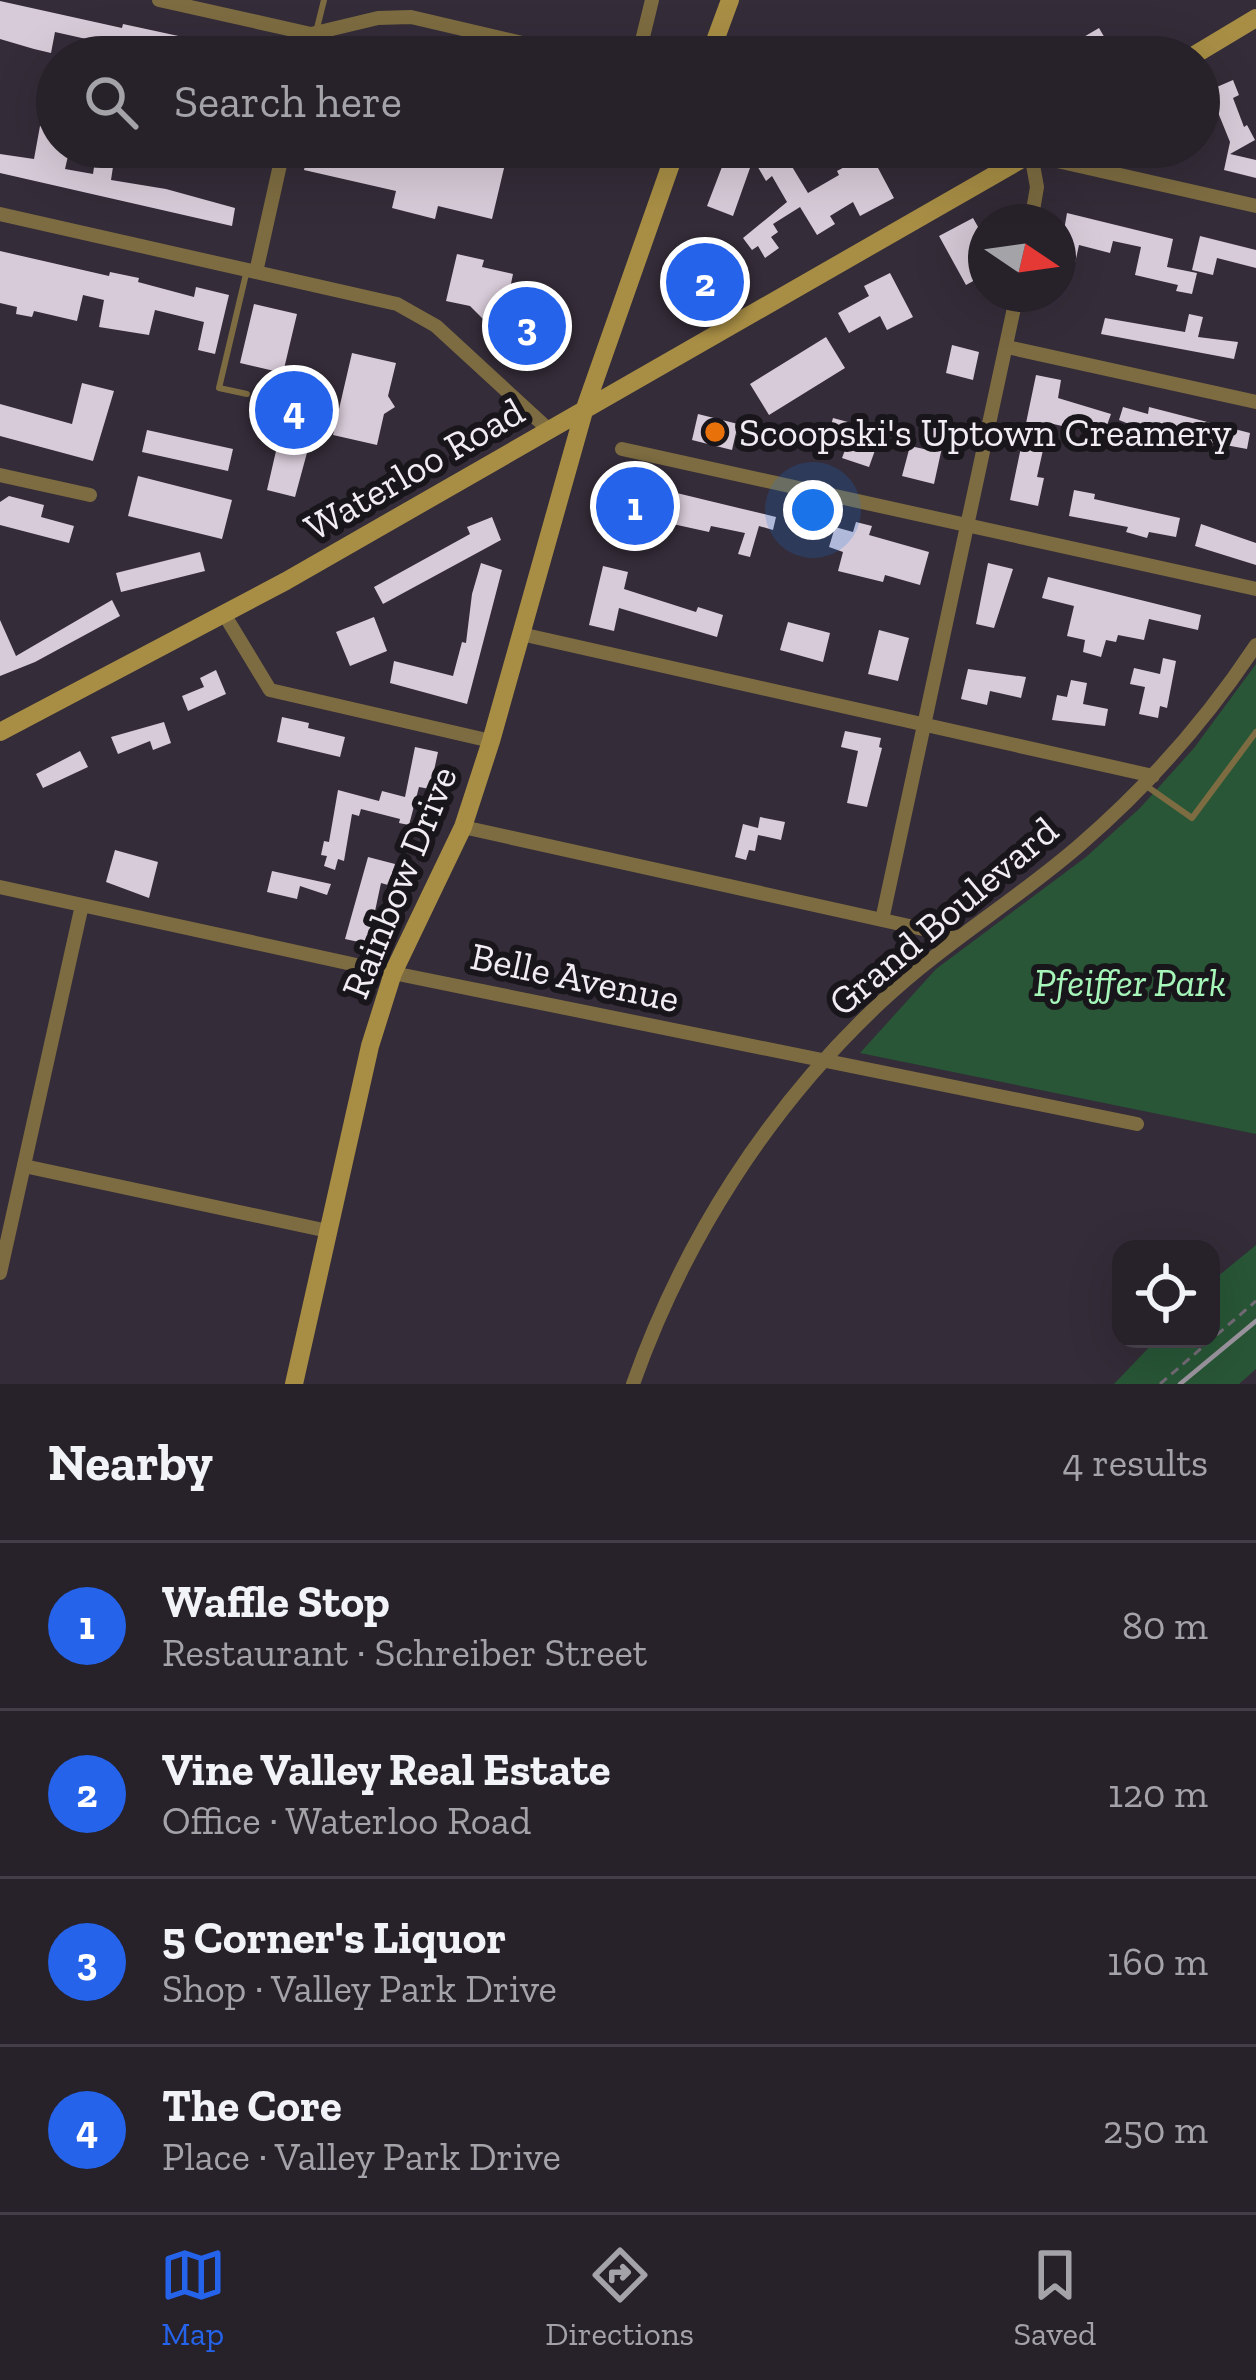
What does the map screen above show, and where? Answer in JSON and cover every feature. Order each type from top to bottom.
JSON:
[{"type":"main road","points":[[717,36],[730,0]]},
{"type":"main road","points":[[1220,40],[1256,18]]},
{"type":"main road","name":"Rainbow Drive","points":[[294,1384],[370,1046],[393,973],[463,827],[584,411],[670,168]]},
{"type":"main road","name":"Waterloo Road","points":[[0,732],[224,614],[1007,168]]},
{"type":"street","points":[[159,0],[314,33],[378,18],[411,17],[492,36]]},
{"type":"street","points":[[643,36],[652,0]]},
{"type":"street","points":[[251,271],[278,168]]},
{"type":"street","points":[[1034,204],[1037,168]]},
{"type":"street","points":[[1105,168],[1256,206]]},
{"type":"street","points":[[0,214],[398,304],[418,313],[549,430]]},
{"type":"street","points":[[882,920],[1014,312]]},
{"type":"street","points":[[1007,347],[1256,402]]},
{"type":"street","points":[[622,449],[1256,589]]},
{"type":"street","points":[[0,475],[89,495]]},
{"type":"street","points":[[224,614],[269,690],[491,740]]},
{"type":"street","points":[[521,634],[1149,780]]},
{"type":"street","name":"Grand Boulevard","points":[[633,1384],[655,1324],[694,1243],[750,1156],[823,1062],[880,1002],[1079,846],[1149,780],[1256,645]]},
{"type":"street","points":[[463,827],[959,937]]},
{"type":"street","name":"Belle Avenue","points":[[0,887],[393,973],[1137,1124]]},
{"type":"street","points":[[0,1273],[82,905]]},
{"type":"street","points":[[24,1166],[328,1231]]},
{"type":"lane","points":[[314,33],[324,0]]},
{"type":"lane","points":[[247,394],[219,388],[251,271]]},
{"type":"lane","points":[[1149,780],[1192,818],[1256,732]]},
{"type":"path","points":[[1160,1384],[1256,1301]]},
{"type":"green space","name":"Pfeiffer Park","points":[[1256,664],[1256,1134],[860,1053],[936,969],[1086,857],[1140,808],[1194,748]]},
{"type":"green space","points":[[1256,1245],[1256,1369],[1239,1384],[1114,1384],[1148,1348],[1220,1348],[1220,1275]]},
{"type":"building","points":[[0,1],[178,36],[55,32],[54,36],[36,36],[36,49],[0,39]]},
{"type":"building","points":[[1233,80],[1239,95],[1233,98],[1244,127],[1255,140],[1230,154],[1256,160],[1256,178],[1224,170],[1230,142],[1220,117],[1220,86]]},
{"type":"building","points":[[36,148],[36,168],[93,174],[94,168],[113,168],[111,180],[235,208],[232,226],[0,173],[0,154],[34,159]]},
{"type":"building","points":[[504,168],[492,219],[438,206],[435,219],[392,208],[396,191],[304,170]]},
{"type":"building","points":[[722,168],[750,168],[733,216],[707,206]]},
{"type":"building","points":[[758,168],[793,168],[808,193],[839,175],[842,168],[878,168],[894,198],[860,216],[853,202],[830,216],[835,224],[817,235],[800,207],[773,224],[778,232],[771,237],[779,248],[765,258],[758,246],[752,250],[743,238],[787,202],[772,176],[766,181]]},
{"type":"building","points":[[1076,215],[1173,239],[1167,267],[1197,273],[1192,294],[1176,291],[1178,285],[1135,275],[1141,247],[1113,241],[1110,253],[1079,245],[1076,259]]},
{"type":"building","points":[[968,221],[968,284],[966,285],[939,236]]},
{"type":"building","points":[[1200,236],[1256,250],[1256,268],[1217,258],[1213,275],[1192,270]]},
{"type":"building","points":[[0,251],[109,276],[110,272],[139,278],[138,282],[194,297],[196,287],[229,295],[215,354],[198,350],[204,322],[155,310],[149,335],[99,327],[104,300],[83,295],[77,321],[34,311],[32,317],[16,314],[17,307],[0,303]]},
{"type":"building","points":[[457,254],[484,260],[482,267],[513,274],[507,303],[540,311],[532,347],[504,340],[470,306],[446,301]]},
{"type":"building","points":[[709,255],[730,287],[692,312],[676,287],[689,278],[684,271]]},
{"type":"building","points":[[890,273],[913,317],[887,330],[880,316],[849,333],[838,313],[869,296],[864,286]]},
{"type":"building","points":[[254,304],[297,314],[283,373],[240,363]]},
{"type":"building","points":[[1189,314],[1203,317],[1198,337],[1238,342],[1234,359],[1101,334],[1105,318],[1185,332]]},
{"type":"building","points":[[826,337],[845,368],[769,415],[750,384]]},
{"type":"building","points":[[952,345],[979,352],[973,380],[946,373]]},
{"type":"building","points":[[352,353],[396,363],[388,396],[395,407],[384,414],[377,445],[333,435]]},
{"type":"building","points":[[1036,375],[1061,380],[1058,398],[1111,414],[1106,428],[1078,419],[1075,429],[1049,423],[1037,477],[1044,478],[1038,506],[1010,500]]},
{"type":"building","points":[[82,383],[114,391],[93,461],[0,436],[0,404],[72,424]]},
{"type":"building","points":[[281,390],[314,397],[302,447],[308,449],[295,497],[267,490],[282,425],[274,423]]},
{"type":"building","points":[[1123,407],[1148,414],[1149,407],[1250,433],[1247,449],[1144,430],[1119,420]]},
{"type":"building","name":"Scoopski's Uptown Creamery","points":[[698,414],[738,424],[732,450],[692,440]]},
{"type":"building","points":[[931,417],[948,420],[934,484],[902,476],[910,446],[924,449]]},
{"type":"building","points":[[833,418],[848,422],[845,431],[878,442],[869,467],[842,458],[847,445],[827,440]]},
{"type":"building","points":[[147,430],[233,449],[228,471],[142,452]]},
{"type":"building","points":[[138,476],[232,500],[222,539],[128,516]]},
{"type":"building","points":[[627,481],[776,517],[773,530],[759,526],[750,557],[738,554],[745,533],[711,526],[709,532],[641,517],[635,538],[614,532]]},
{"type":"building","points":[[1074,490],[1180,518],[1176,537],[1149,532],[1147,538],[1126,532],[1128,527],[1069,516]]},
{"type":"building","points":[[9,496],[44,505],[41,517],[74,526],[69,543],[0,525],[0,502]]},
{"type":"building","points":[[492,517],[501,540],[383,604],[374,587],[470,534],[467,527]]},
{"type":"building","points":[[856,522],[872,526],[869,535],[929,552],[920,585],[885,575],[883,582],[838,571],[843,552],[829,547],[835,527],[853,532]]},
{"type":"building","points":[[1201,524],[1256,543],[1256,565],[1195,546]]},
{"type":"building","points":[[200,552],[205,571],[121,592],[116,573]]},
{"type":"building","points":[[481,563],[502,570],[467,704],[390,683],[394,661],[453,676],[462,642],[466,643]]},
{"type":"building","points":[[988,563],[1013,569],[994,628],[976,624]]},
{"type":"building","points":[[603,566],[628,572],[624,589],[696,612],[698,607],[723,615],[717,637],[619,608],[614,631],[589,625]]},
{"type":"building","points":[[1048,577],[1201,615],[1198,630],[1149,619],[1144,640],[1118,635],[1116,642],[1106,640],[1101,657],[1083,652],[1085,640],[1067,636],[1074,606],[1042,598]]},
{"type":"building","points":[[112,600],[120,616],[0,676],[0,620],[16,656]]},
{"type":"building","points":[[374,617],[387,651],[350,666],[336,632]]},
{"type":"building","points":[[788,622],[830,633],[823,662],[780,650]]},
{"type":"building","points":[[879,630],[909,638],[898,681],[868,674]]},
{"type":"building","points":[[1163,658],[1176,661],[1167,708],[1160,706],[1158,718],[1139,714],[1145,687],[1130,684],[1134,668],[1160,674]]},
{"type":"building","points":[[968,669],[1026,677],[1021,698],[990,691],[987,705],[961,699]]},
{"type":"building","points":[[216,670],[226,694],[188,711],[182,696],[204,687],[200,678]]},
{"type":"building","points":[[1071,680],[1087,683],[1083,704],[1108,709],[1105,726],[1052,720],[1057,695],[1067,697]]},
{"type":"building","points":[[282,717],[345,737],[340,757],[277,742]]},
{"type":"building","points":[[164,722],[171,743],[153,750],[150,741],[118,754],[111,737]]},
{"type":"building","points":[[845,731],[881,738],[867,807],[847,803],[858,751],[841,747]]},
{"type":"building","points":[[415,747],[438,752],[430,789],[419,787],[409,825],[361,809],[359,816],[352,814],[344,861],[338,859],[335,870],[324,866],[327,856],[321,855],[324,841],[329,842],[338,790],[379,801],[382,791],[405,797]]},
{"type":"building","points":[[80,751],[88,767],[43,788],[36,774]]},
{"type":"building","points":[[760,817],[785,822],[781,840],[758,835],[755,851],[749,850],[746,860],[735,857],[743,824],[758,828]]},
{"type":"building","points":[[115,850],[158,862],[149,898],[106,882]]},
{"type":"building","points":[[368,857],[395,864],[388,885],[381,883],[368,944],[345,939]]},
{"type":"building","points":[[272,871],[331,884],[327,895],[300,886],[297,899],[267,892]]},
{"type":"railway","points":[[1180,1384],[1256,1321]]},
{"type":"place","name":"Vine Valley Real Estate","points":[[705,282]]},
{"type":"place","name":"5 Corner's Liquor","points":[[527,326]]},
{"type":"place","name":"The Core","points":[[294,410]]},
{"type":"place","name":"Scoopski's Uptown Creamery","points":[[715,432]]},
{"type":"place","name":"Waffle Stop","points":[[635,506]]}]
